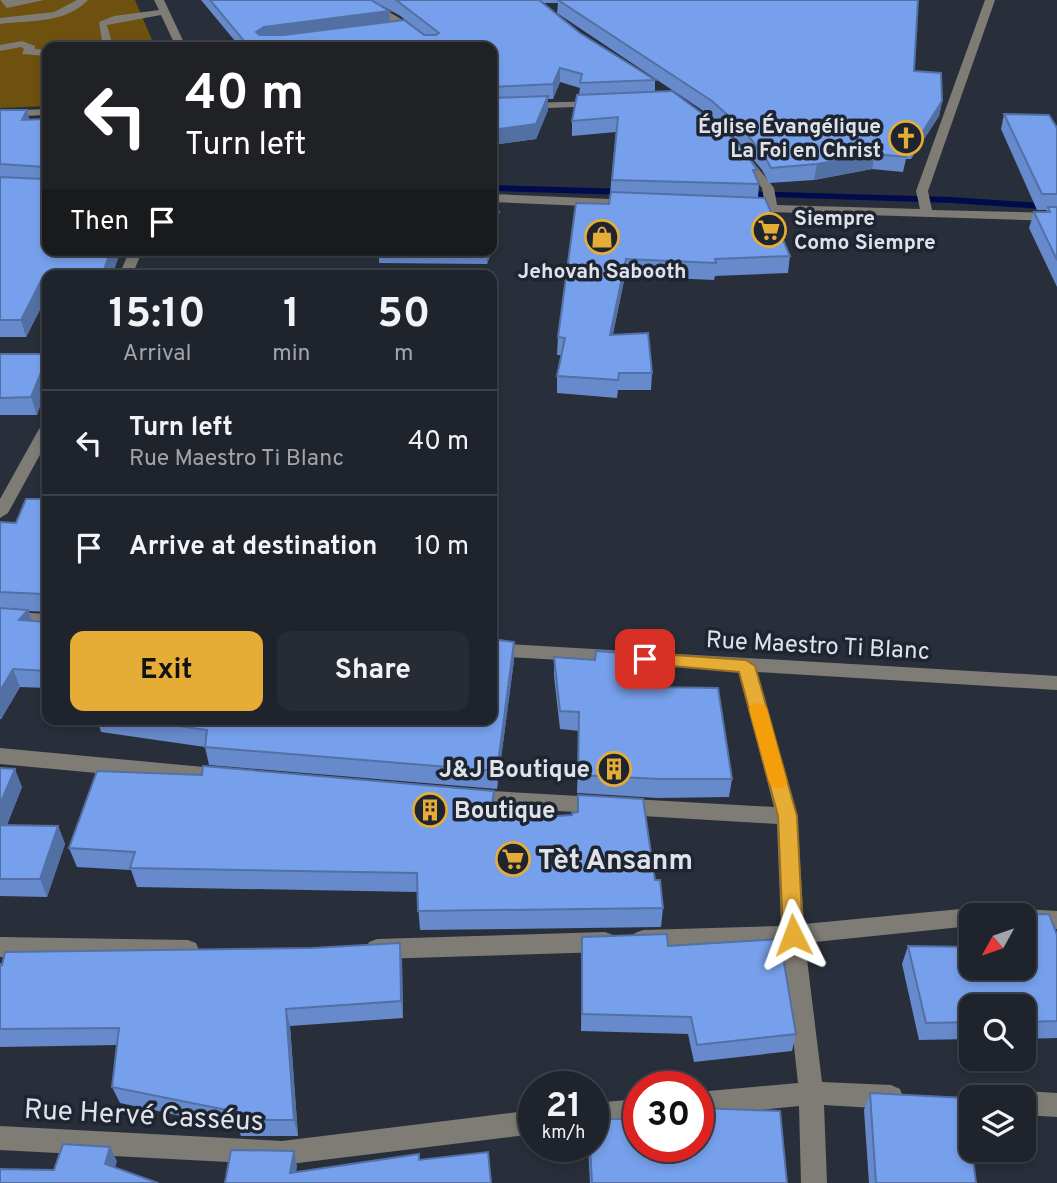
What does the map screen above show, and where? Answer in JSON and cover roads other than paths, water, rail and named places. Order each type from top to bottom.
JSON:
[{"type":"street","points":[[3,0],[7,5],[40,0]]},
{"type":"street","points":[[0,21],[55,16],[83,0]]},
{"type":"street","points":[[159,0],[179,42]]},
{"type":"street","points":[[359,0],[408,28],[426,42]]},
{"type":"street","points":[[926,210],[922,191],[990,0]]},
{"type":"street","points":[[107,42],[102,24],[114,19],[165,12]]},
{"type":"street","points":[[396,30],[408,28]]},
{"type":"street","points":[[0,39],[9,42],[0,47]]},
{"type":"street","points":[[0,47],[6,49],[22,44],[31,48],[26,52],[42,53]]},
{"type":"street","points":[[497,107],[618,102]]},
{"type":"street","points":[[0,114],[42,111]]},
{"type":"street","points":[[731,141],[770,199]]},
{"type":"street","points":[[497,198],[649,204]]},
{"type":"street","points":[[731,207],[770,199],[1057,218]]},
{"type":"street","points":[[0,513],[42,438]]},
{"type":"street","points":[[0,617],[42,620]]},
{"type":"street","name":"Rue Maestro Ti Blanc","points":[[497,649],[1057,683]]},
{"type":"street","points":[[746,666],[788,816],[793,935],[811,1093],[814,1183]]},
{"type":"street","points":[[0,756],[244,778]]},
{"type":"street","points":[[448,796],[788,816]]},
{"type":"street","points":[[354,950],[793,935],[959,918]]},
{"type":"street","points":[[1036,919],[1057,920]]},
{"type":"street","points":[[0,947],[204,951]]},
{"type":"street","points":[[714,1102],[811,1093],[918,1098]]},
{"type":"street","points":[[1036,1104],[1057,1105]]},
{"type":"street","name":"Rue Hervé Casséus","points":[[0,1138],[282,1153],[518,1124]]},
{"type":"waterway","points":[[497,188],[629,192]]},
{"type":"waterway","points":[[740,194],[952,200],[1057,207]]},
{"type":"place","name":"Église Évangélique La Foi en Christ","points":[[906,138]]},
{"type":"place","name":"Siempre Como Siempre","points":[[769,230]]},
{"type":"place","name":"Jehovah Sabooth","points":[[602,237]]},
{"type":"place","name":"J&J Boutique","points":[[614,769]]},
{"type":"place","name":"Boutique","points":[[430,810]]},
{"type":"place","name":"Tèt Ansanm","points":[[513,859]]}]
